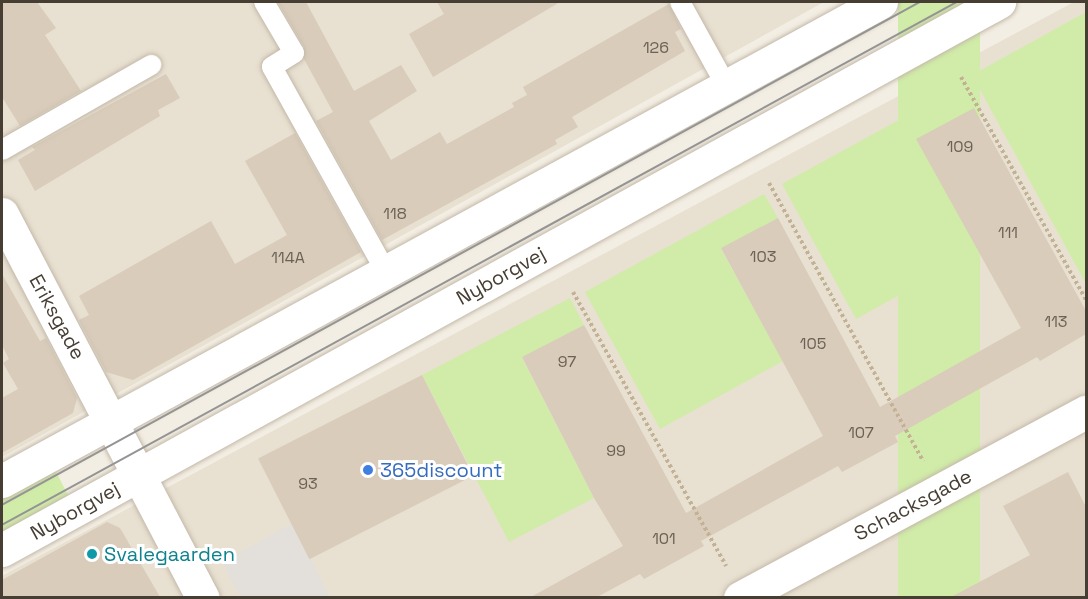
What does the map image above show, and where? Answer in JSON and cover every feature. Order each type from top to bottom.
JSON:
[{"type":"street","points":[[2,481],[881,2]]},
{"type":"street","name":"Nyborgvej","points":[[2,550],[999,2]]},
{"type":"street","name":"Eriksgade","points":[[2,214],[203,597]]},
{"type":"street","name":"Schacksgade","points":[[741,597],[1086,412]]},
{"type":"lane","points":[[264,2],[294,53],[272,66],[386,272]]},
{"type":"lane","points":[[680,2],[727,87]]},
{"type":"lane","points":[[2,150],[151,65]]},
{"type":"path","points":[[961,77],[1086,300]]},
{"type":"path","points":[[769,183],[939,491]]},
{"type":"path","points":[[573,292],[741,597]]},
{"type":"shaded area","points":[[2,2],[824,2],[2,457]]},
{"type":"shaded area","points":[[1074,2],[1086,2],[1086,597],[2,598],[2,576]]},
{"type":"shaded area","points":[[293,523],[330,597],[240,597],[222,562]]},
{"type":"green space","points":[[898,2],[980,2],[980,598],[898,598]]},
{"type":"green space","points":[[1086,12],[1086,284],[972,75]]},
{"type":"green space","points":[[961,86],[974,108],[916,140],[977,252],[856,319],[782,184]]},
{"type":"green space","points":[[764,194],[778,218],[721,249],[783,361],[660,429],[585,292]]},
{"type":"green space","points":[[570,298],[584,325],[522,358],[594,498],[509,542],[422,375]]},
{"type":"green space","points":[[53,466],[71,501],[2,539],[2,494]]},
{"type":"building","points":[[2,2],[37,2],[56,28],[45,35],[81,91],[20,126],[2,97]]},
{"type":"building","points":[[278,2],[306,2],[354,91],[401,65],[417,91],[369,121],[391,160],[440,132],[447,144],[514,107],[512,103],[527,95],[523,87],[669,4],[681,29],[675,32],[685,51],[572,117],[578,127],[555,140],[557,144],[382,240],[316,121],[333,112],[304,59],[304,47]]},
{"type":"building","points":[[437,2],[560,2],[433,77],[409,34],[444,14]]},
{"type":"building","points":[[166,74],[180,98],[158,110],[160,116],[35,191],[18,160],[35,150],[32,147]]},
{"type":"building","points":[[974,108],[1086,311],[1086,334],[1040,361],[1037,357],[895,436],[898,442],[842,472],[838,466],[701,541],[704,546],[644,579],[640,574],[597,597],[531,597],[623,546],[594,498],[522,357],[584,325],[686,513],[823,436],[721,248],[778,218],[880,407],[1021,328],[916,139]]},
{"type":"building","points":[[295,133],[361,252],[133,380],[106,372],[79,320],[89,315],[79,296],[211,221],[235,264],[287,235],[245,161]]},
{"type":"building","points":[[2,274],[40,341],[46,338],[77,398],[73,413],[2,453],[2,398],[18,389],[3,363],[9,359],[2,345]]},
{"type":"building","name":"365discount","points":[[422,375],[473,476],[309,559],[258,459]]},
{"type":"building","points":[[1068,472],[1086,507],[1086,597],[951,597],[1030,555],[1003,506]]},
{"type":"building","name":"Svalegaarden","points":[[107,522],[120,528],[160,597],[2,597],[2,580]]},
{"type":"tram line","points":[[2,505],[920,2]]},
{"type":"tram line","points":[[2,525],[957,2]]},
{"type":"place","name":"365discount","points":[[368,470]]},
{"type":"place","name":"Svalegaarden","points":[[92,554]]}]
